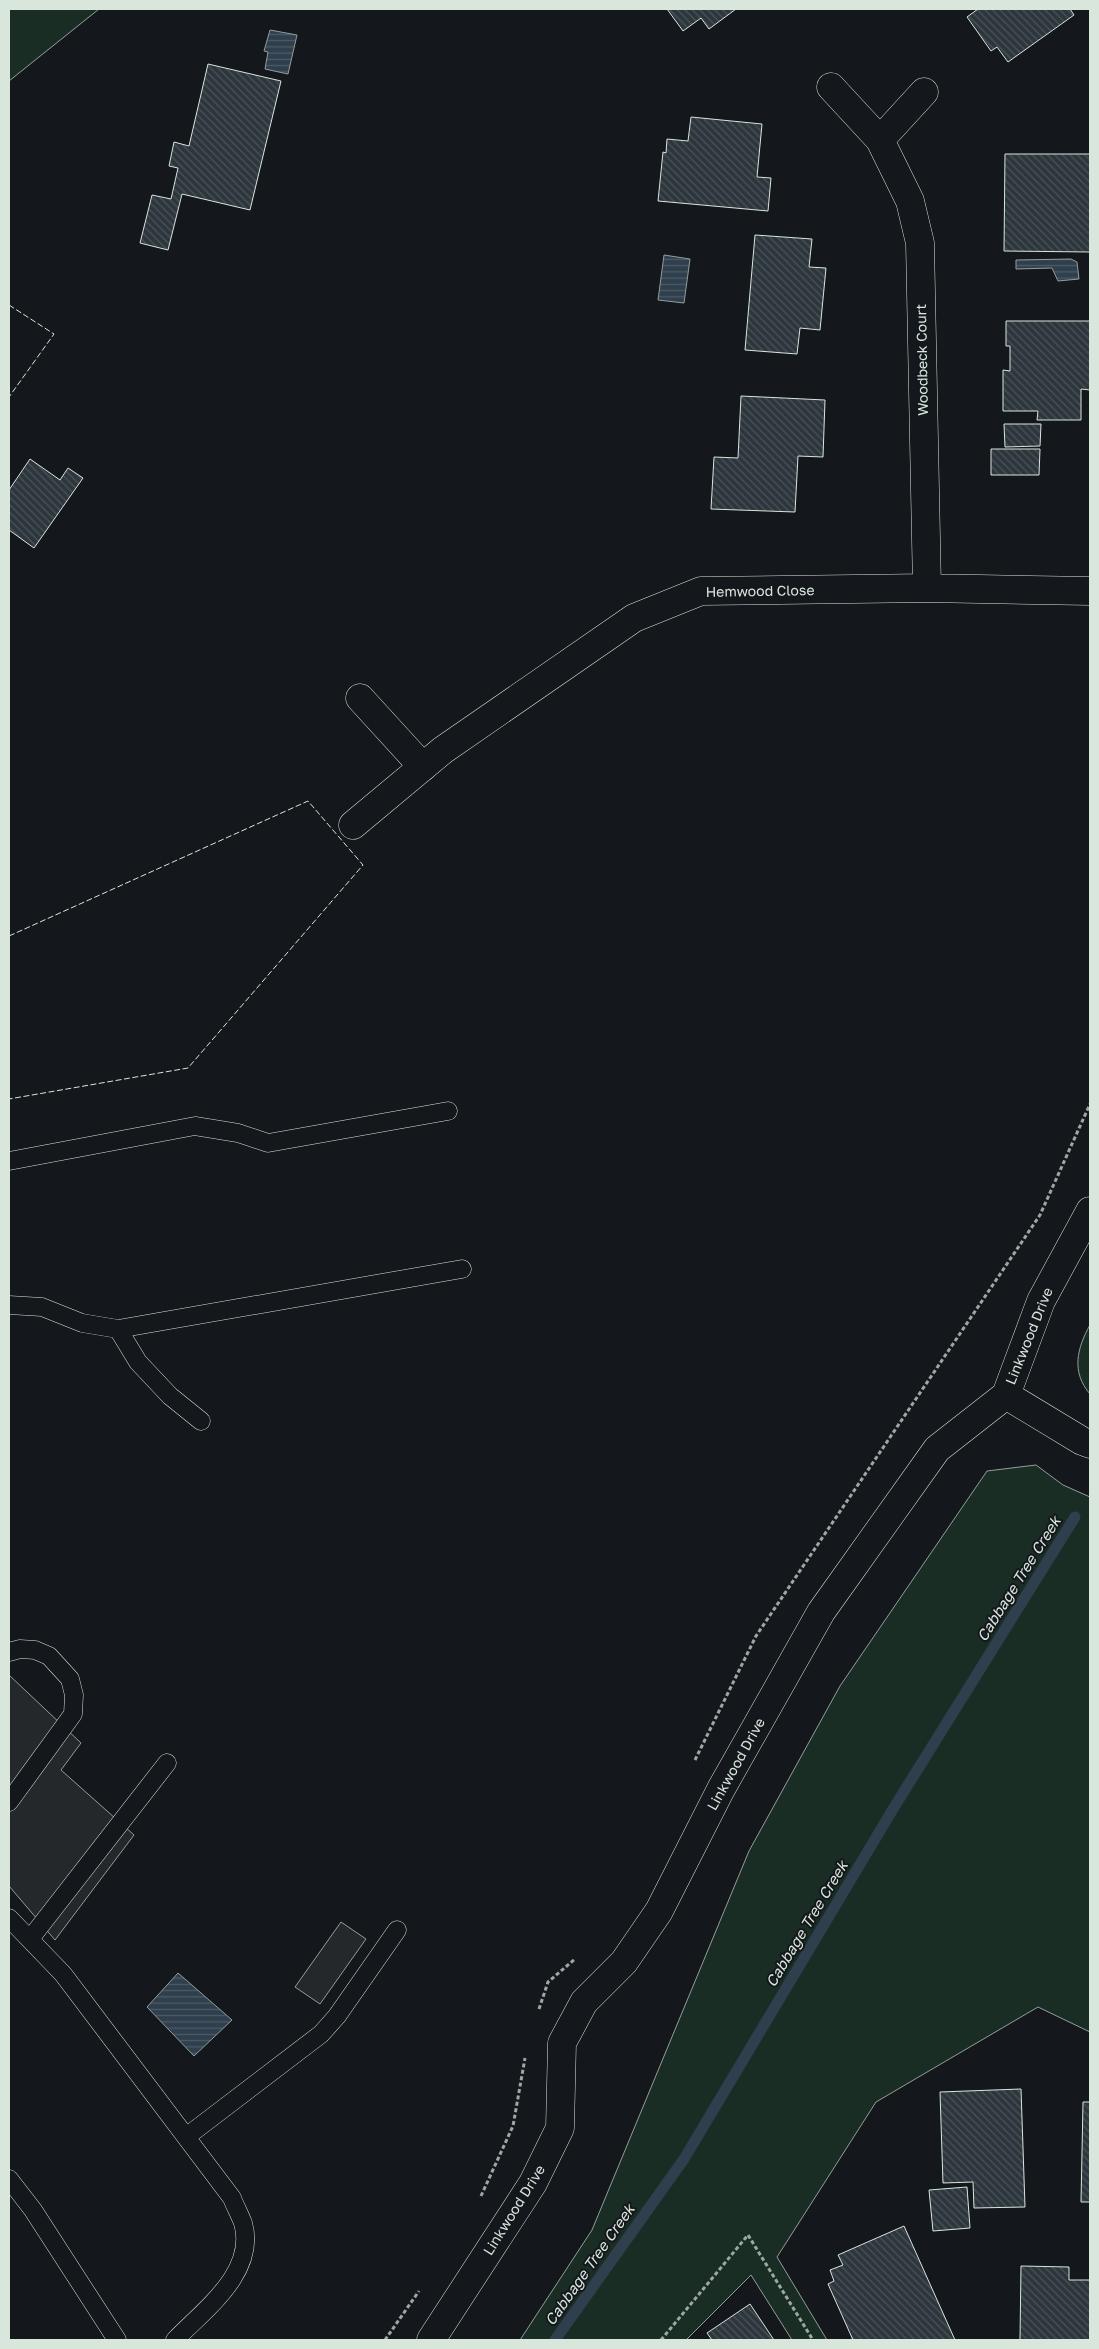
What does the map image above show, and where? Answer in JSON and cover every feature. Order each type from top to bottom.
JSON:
[{"type":"street","name":"Woodbeck Court","points":[[831,87],[880,140],[910,202],[920,243],[927,588]]},
{"type":"street","points":[[880,140],[924,92]]},
{"type":"street","name":"Hemwood Close","points":[[353,825],[443,750],[634,618],[701,591],[927,588],[1090,591]]},
{"type":"street","points":[[360,698],[423,767]]},
{"type":"street","name":"Linkwood Drive","points":[[431,2340],[533,2183],[560,2128],[562,2043],[584,2002],[624,1962],[659,1912],[720,1789],[821,1612],[937,1449],[1006,1395],[1041,1301],[1090,1210]]},
{"type":"street","points":[[1006,1395],[1082,1442],[1090,1444]]},
{"type":"lane","points":[[9,1161],[195,1126],[238,1133],[268,1142],[448,1112]]},
{"type":"lane","points":[[9,1305],[42,1307],[82,1323],[118,1328],[462,1269]]},
{"type":"lane","points":[[118,1328],[138,1362],[170,1396],[201,1421]]},
{"type":"lane","points":[[9,1652],[20,1649],[35,1650],[48,1656],[70,1679],[74,1695],[73,1714],[9,1802]]},
{"type":"lane","points":[[30,1939],[167,1763]]},
{"type":"lane","points":[[9,1918],[63,1974],[232,2198],[243,2224],[245,2246],[240,2266],[230,2283],[175,2340]]},
{"type":"lane","points":[[186,2137],[321,2034],[337,2016],[397,1930]]},
{"type":"lane","points":[[9,2179],[33,2210],[117,2340]]},
{"type":"path","points":[[661,2340],[748,2235],[813,2340]]},
{"type":"green space","points":[[9,9],[99,9],[9,81]]},
{"type":"green space","points":[[1090,1325],[1090,1394],[1080,1377],[1078,1360],[1082,1342]]},
{"type":"green space","points":[[1036,1465],[1063,1485],[1090,1497],[1090,2032],[1038,2007],[876,2102],[777,2257],[827,2340],[792,2340],[751,2275],[686,2340],[520,2340],[592,2230],[749,1851],[840,1686],[987,1471]]},
{"type":"shaded area","points":[[9,1675],[81,1743],[61,1770],[134,1835],[55,1940],[9,1886]]},
{"type":"shaded area","points":[[341,1922],[366,1939],[320,2004],[295,1987]]},
{"type":"water","points":[[270,30],[297,35],[288,74],[265,69],[268,52],[264,51]]},
{"type":"water","points":[[664,255],[690,259],[684,303],[658,300]]},
{"type":"water","points":[[1071,259],[1077,262],[1079,279],[1058,281],[1052,268],[1016,269],[1016,260]]},
{"type":"water","points":[[178,1973],[232,2020],[194,2056],[147,2007]]},
{"type":"building","points":[[667,9],[736,9],[709,29],[701,18],[683,31]]},
{"type":"building","points":[[978,9],[1070,9],[1074,15],[1008,62],[997,47],[991,51],[967,17]]},
{"type":"building","points":[[208,64],[281,81],[250,210],[182,194],[168,250],[140,243],[152,195],[171,199],[178,168],[169,166],[174,142],[189,146]]},
{"type":"building","points":[[691,117],[762,124],[757,177],[771,178],[768,211],[658,201],[663,152],[666,153],[667,139],[688,141]]},
{"type":"building","points":[[1005,154],[1090,154],[1090,252],[1004,251]]},
{"type":"building","points":[[755,235],[812,239],[809,267],[826,268],[820,330],[800,328],[797,354],[745,350]]},
{"type":"building","points":[[1006,321],[1090,321],[1090,390],[1081,389],[1081,420],[1037,420],[1038,411],[1003,411],[1003,370],[1010,371],[1010,346],[1006,346]]},
{"type":"building","points":[[741,396],[825,400],[823,457],[798,456],[795,512],[711,509],[714,457],[738,458]]},
{"type":"building","points":[[1004,424],[1041,424],[1040,446],[1005,447]]},
{"type":"building","points":[[991,449],[1040,449],[1039,475],[991,475]]},
{"type":"building","points":[[30,459],[60,480],[68,468],[83,478],[34,548],[9,530],[9,490]]},
{"type":"building","points":[[1021,2089],[1025,2207],[974,2208],[973,2182],[943,2183],[940,2092]]},
{"type":"building","points":[[1083,2102],[1090,2102],[1090,2202],[1081,2202]]},
{"type":"building","points":[[967,2187],[970,2228],[933,2231],[929,2190]]},
{"type":"building","points":[[904,2226],[955,2340],[853,2340],[828,2284],[834,2281],[830,2270],[843,2265],[838,2255]]},
{"type":"building","points":[[1021,2266],[1069,2267],[1069,2280],[1090,2280],[1090,2340],[1020,2340]]},
{"type":"building","points":[[750,2304],[774,2340],[712,2340],[707,2333]]},
{"type":"waterway","name":"Cabbage Tree Creek","points":[[555,2340],[684,2159],[893,1809],[1075,1517]]},
{"type":"fence","points":[[9,305],[54,334],[9,397]]},
{"type":"fence","points":[[9,936],[308,801],[363,865],[188,1068],[9,1099]]}]
